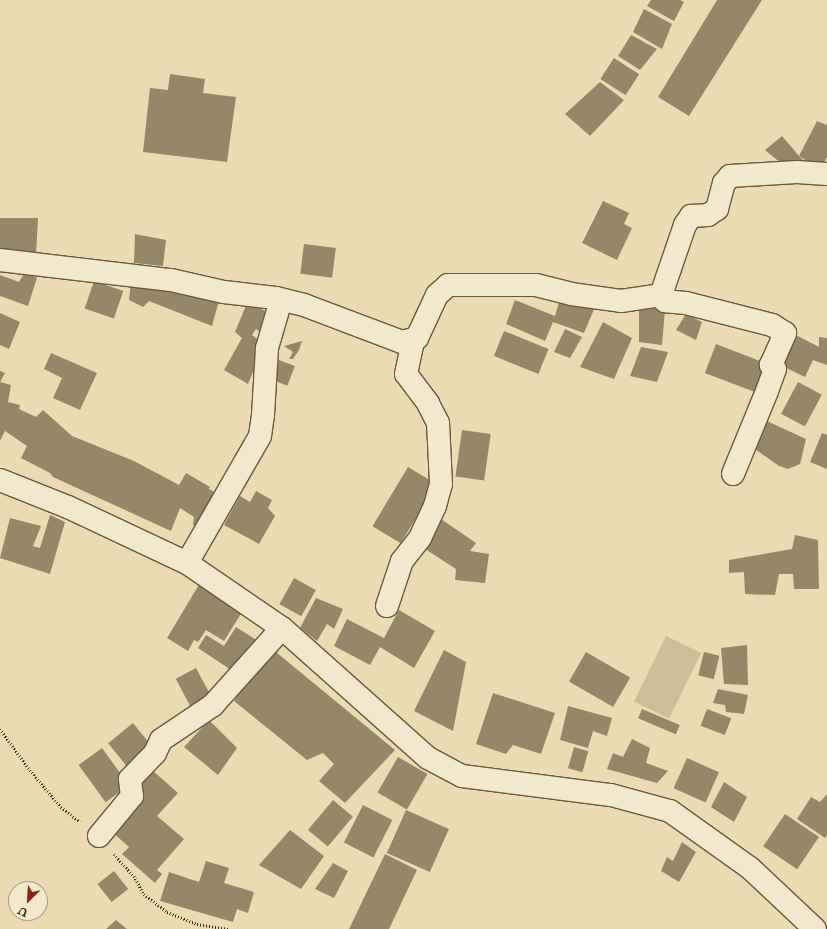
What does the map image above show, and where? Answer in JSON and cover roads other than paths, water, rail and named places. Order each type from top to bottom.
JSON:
[{"type":"street","points":[[661,296],[685,225],[691,216],[708,215],[717,209],[724,183],[730,176],[797,172],[827,174]]},
{"type":"street","points":[[0,260],[171,280],[224,292],[281,300],[304,305],[402,342],[414,340]]},
{"type":"street","points":[[387,606],[402,561],[420,538],[435,506],[441,484],[438,423],[428,403],[406,374],[414,340],[424,327],[437,295],[448,285],[536,285],[571,294],[621,301],[661,296]]},
{"type":"street","points":[[661,296],[665,301],[686,303],[772,325],[785,333],[770,365],[775,368],[767,391],[733,474]]},
{"type":"street","points":[[187,563],[260,436],[263,415],[267,348],[281,300]]},
{"type":"street","points":[[0,480],[68,508],[187,563],[282,628],[428,758],[462,776],[611,795],[670,811],[750,868],[815,929]]},
{"type":"street","points":[[98,836],[132,796],[130,779],[156,753],[161,740],[213,705],[282,628]]}]
